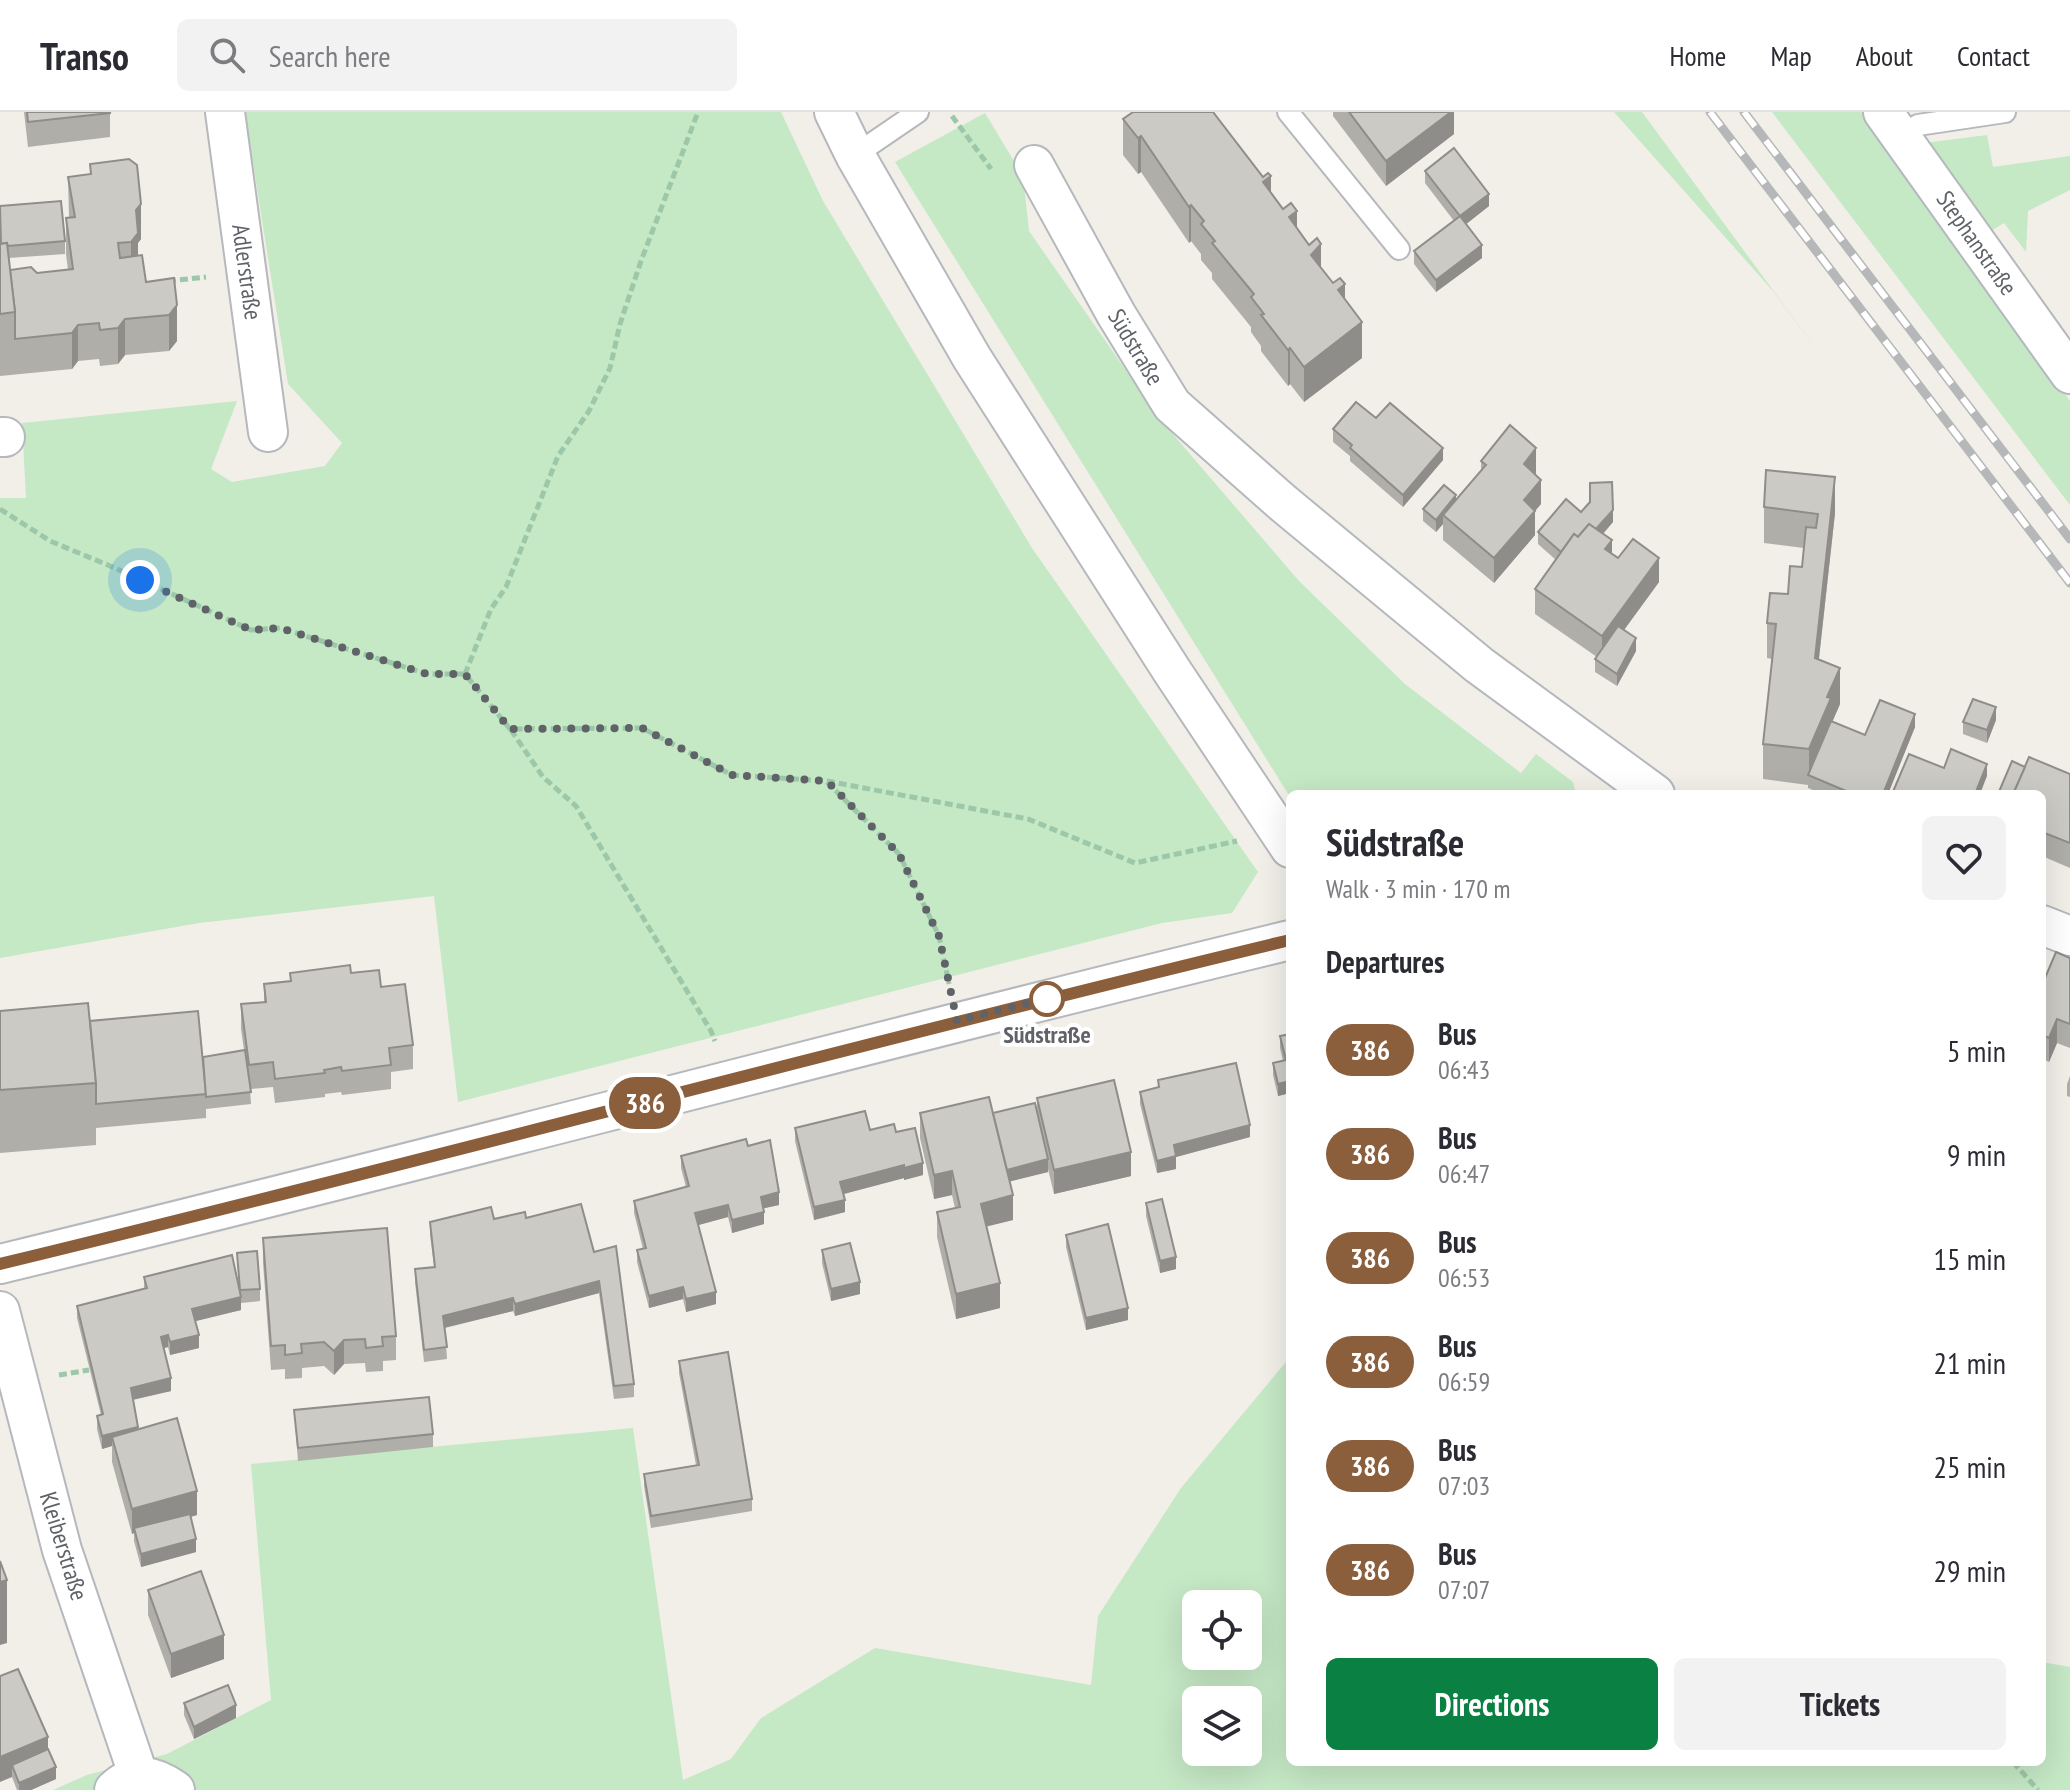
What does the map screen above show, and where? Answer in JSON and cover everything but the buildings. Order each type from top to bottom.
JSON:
[{"type":"street","name":"Adlerstraße","points":[[225,112],[268,432]]},
{"type":"street","points":[[834,112],[855,155],[972,358],[1172,671],[1286,840]]},
{"type":"street","name":"Stephanstraße","points":[[1892,124],[2070,374]]},
{"type":"street","name":"Südstraße","points":[[1034,165],[1116,314],[1172,405],[1283,503],[1479,665],[1650,790]]},
{"type":"street","points":[[2046,927],[2070,936]]},
{"type":"street","points":[[0,1264],[957,1021],[1286,941]]},
{"type":"street","name":"Kleiberstraße","points":[[0,1311],[126,1783],[159,1779],[175,1790]]},
{"type":"lane","points":[[855,155],[918,112]]},
{"type":"lane","points":[[1288,112],[1399,249]]},
{"type":"lane","points":[[1892,124],[1918,125],[2005,112]]},
{"type":"path","points":[[465,674],[491,609],[506,587],[558,456],[589,411],[610,368],[620,324],[641,261],[698,112]]},
{"type":"path","points":[[162,282],[247,272]]},
{"type":"path","points":[[0,509],[50,541],[251,630],[280,628],[427,674],[465,674]]},
{"type":"path","points":[[465,674],[510,729],[543,777],[576,806],[711,1031],[728,1081]]},
{"type":"path","points":[[510,729],[642,728],[732,775],[827,781],[1028,819],[1135,863],[1286,840]]},
{"type":"path","points":[[827,781],[899,854],[939,936],[957,1021]]},
{"type":"path","points":[[2017,1766],[2038,1790]]},
{"type":"green space","points":[[245,112],[781,112],[823,201],[1032,548],[1258,872],[1232,913],[1162,923],[458,1102],[434,896],[199,923],[0,958],[0,498],[26,498],[22,423],[237,401],[211,469],[232,482],[325,466],[342,443],[288,384]]},
{"type":"green space","points":[[1614,112],[1642,112],[1828,365],[1773,291]]},
{"type":"green space","points":[[1772,112],[1861,112],[2070,401],[2070,505]]},
{"type":"green space","points":[[985,113],[1023,176],[1029,231],[1159,418],[1299,581],[1405,684],[1521,773],[1536,754],[1573,782],[1575,790],[1286,791],[895,162]]},
{"type":"green space","points":[[1987,135],[1993,167],[2070,156],[2070,190],[2028,211],[2026,252],[2004,223],[1991,231],[1924,143]]},
{"type":"green space","points":[[1286,1362],[1286,1766],[2046,1766],[2046,1663],[2070,1667],[2070,1790],[53,1790],[87,1775],[167,1754],[271,1700],[251,1464],[633,1428],[683,1780],[731,1759],[761,1718],[875,1648],[1091,1685],[1098,1616],[1181,1488]]},
{"type":"railway","points":[[1710,112],[2070,583]]},
{"type":"railway","points":[[1744,112],[2070,539]]},
{"type":"bus line","name":"386","points":[[0,1264],[1049,998],[1286,941]]},
{"type":"place","name":"Südstraße","points":[[1047,999]]},
{"type":"route","points":[[140,580],[251,630],[280,628],[427,674],[465,674],[510,729],[642,728],[732,775],[827,781],[899,854],[939,936],[957,1021],[1047,999]]}]
